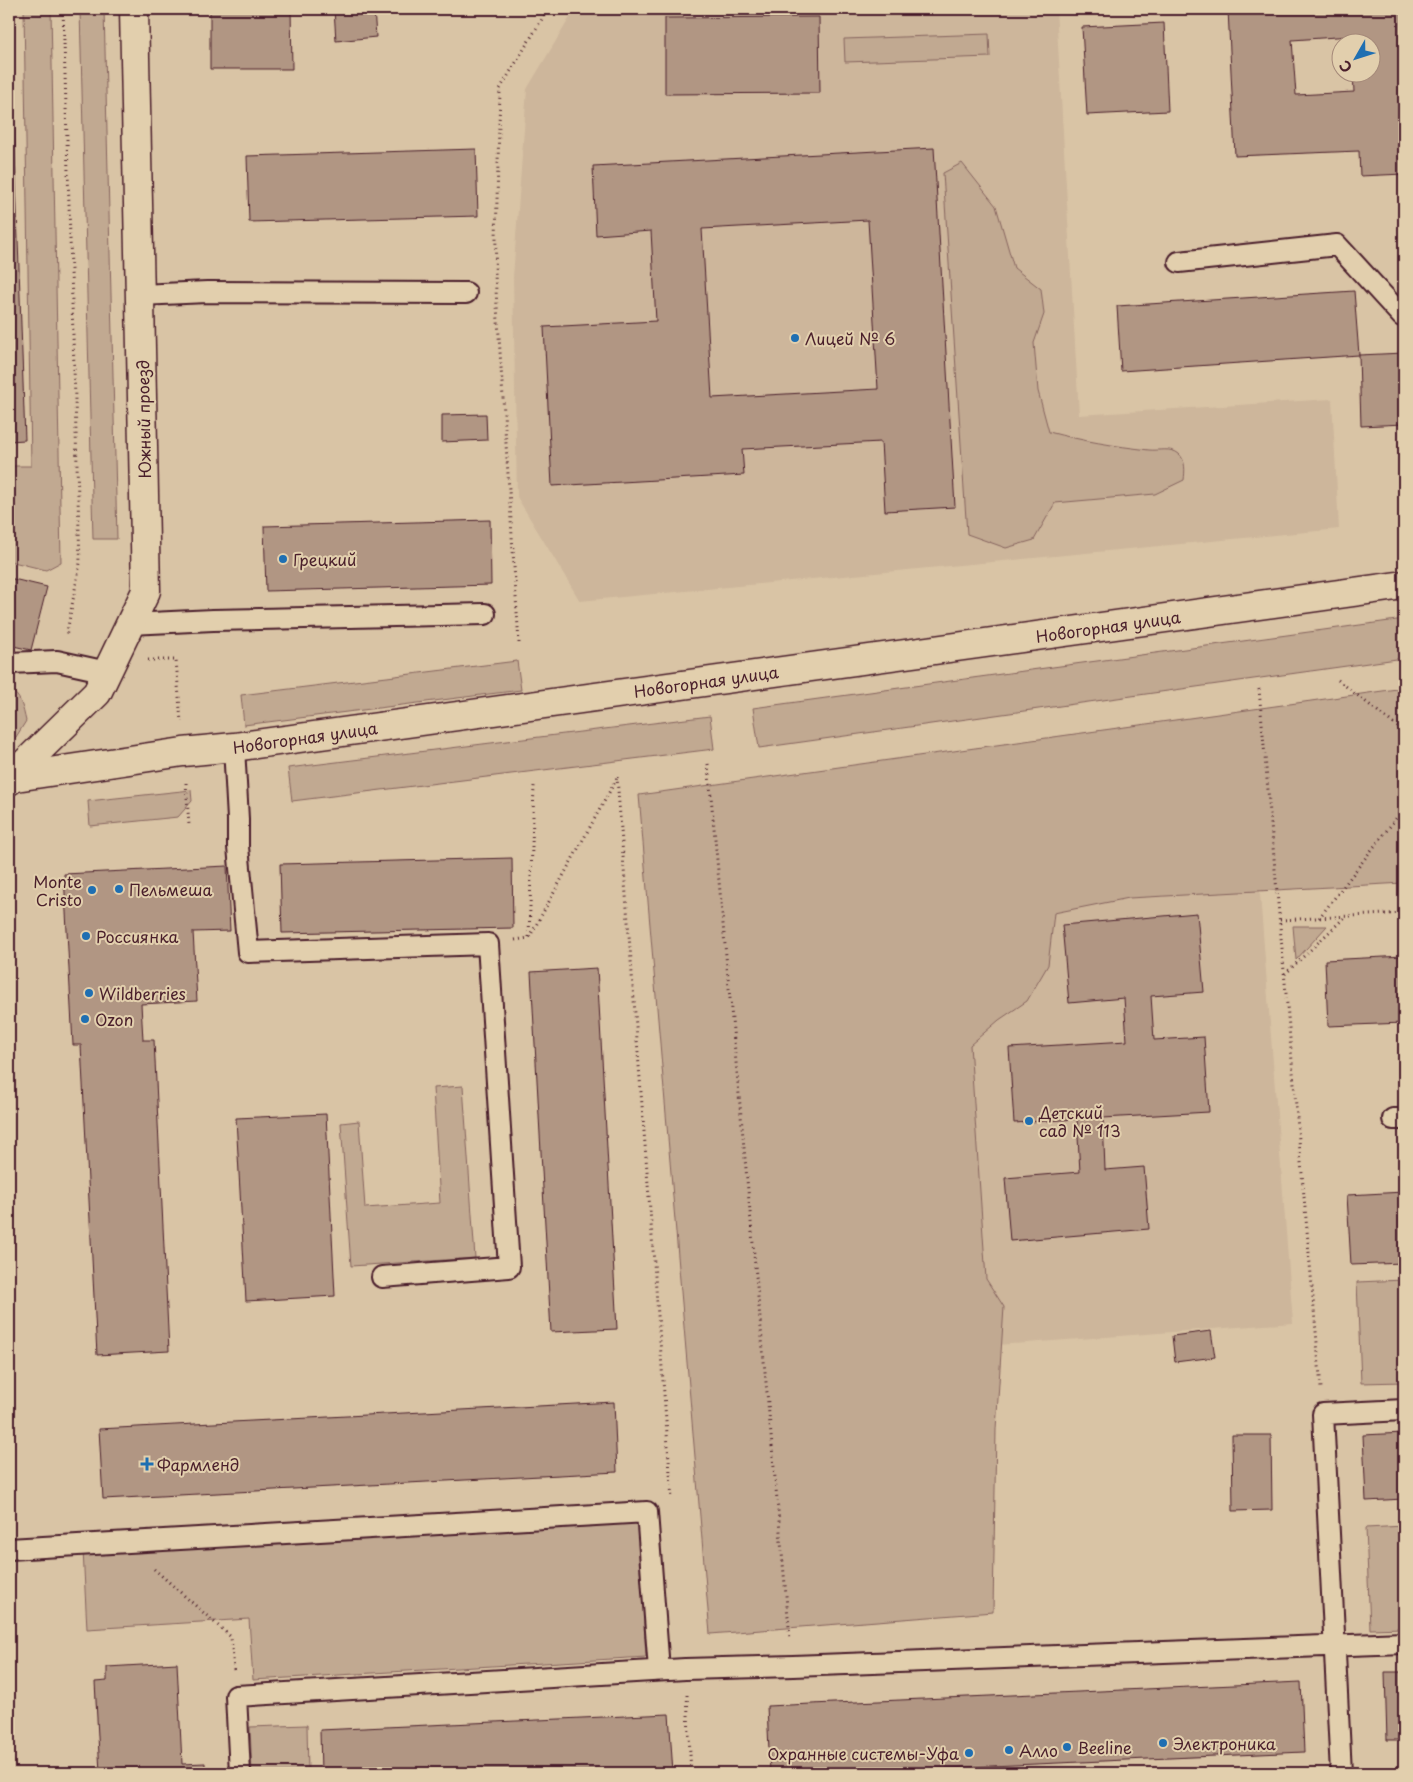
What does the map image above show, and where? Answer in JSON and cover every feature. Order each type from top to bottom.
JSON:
[{"type":"street","name":"Южный проезд","points":[[9,779],[97,693],[146,591],[134,9]]},
{"type":"street","name":"Новогорная улица","points":[[9,779],[183,752],[1404,585]]},
{"type":"lane","points":[[1179,262],[1337,245],[1404,316]]},
{"type":"lane","points":[[140,295],[207,292],[466,294]]},
{"type":"lane","points":[[130,624],[212,620],[485,614]]},
{"type":"lane","points":[[9,663],[57,661],[107,672]]},
{"type":"lane","points":[[234,746],[238,847],[248,952],[488,944],[509,1267],[382,1277]]},
{"type":"lane","points":[[1341,1773],[1323,1414],[1404,1410]]},
{"type":"lane","points":[[9,1550],[648,1512],[659,1670]]},
{"type":"lane","points":[[240,1773],[236,1696],[659,1670],[1404,1643]]},
{"type":"path","points":[[63,9],[80,563],[65,640]]},
{"type":"path","points":[[519,643],[495,275],[500,89],[548,9]]},
{"type":"path","points":[[1338,680],[1404,732]]},
{"type":"path","points":[[1259,688],[1323,1414]]},
{"type":"path","points":[[708,764],[793,1666]]},
{"type":"path","points":[[529,938],[618,777],[672,1500]]},
{"type":"path","points":[[529,938],[534,786]]},
{"type":"path","points":[[1319,918],[1404,808]]},
{"type":"path","points":[[1280,920],[1344,918],[1404,913]]},
{"type":"path","points":[[1285,974],[1344,918]]},
{"type":"path","points":[[488,944],[529,938]]},
{"type":"path","points":[[146,1569],[156,1569],[231,1636],[236,1696]]},
{"type":"path","points":[[685,1669],[692,1773]]},
{"type":"shaded area","points":[[24,9],[51,9],[61,562],[46,570],[9,561],[9,466],[31,466]]},
{"type":"shaded area","points":[[80,9],[104,9],[117,539],[93,539]]},
{"type":"shaded area","name":"Лицей № 6","points":[[575,9],[1056,9],[1079,415],[1332,399],[1339,529],[580,601],[517,497],[513,277],[527,89]]},
{"type":"shaded area","points":[[989,34],[990,57],[845,62],[844,39]]},
{"type":"shaded area","points":[[962,163],[996,206],[1014,268],[1041,289],[1044,314],[1034,343],[1038,391],[1049,432],[1111,445],[1176,452],[1183,460],[1184,466],[1184,480],[1155,494],[1055,503],[1034,540],[1006,548],[967,534],[943,173]]},
{"type":"shaded area","points":[[1404,619],[1404,658],[759,748],[753,708]]},
{"type":"shaded area","points":[[517,661],[521,690],[244,725],[241,695]]},
{"type":"shaded area","points":[[1404,688],[1404,883],[1129,898],[1054,913],[1048,965],[1027,1001],[999,1020],[970,1045],[986,1279],[1004,1307],[996,1429],[993,1612],[710,1634],[639,795]]},
{"type":"shaded area","points":[[9,690],[19,698],[26,721],[16,737],[9,741]]},
{"type":"shaded area","points":[[710,716],[714,749],[292,801],[288,768]]},
{"type":"shaded area","points":[[191,790],[192,801],[178,817],[90,826],[88,801]]},
{"type":"shaded area","name":"Детский сад № 113","points":[[1259,881],[1293,1323],[798,1360],[764,918]]},
{"type":"shaded area","points":[[1293,926],[1327,926],[1296,960]]},
{"type":"shaded area","points":[[463,1086],[475,1258],[351,1266],[341,1123],[359,1121],[365,1208],[440,1203],[433,1088]]},
{"type":"shaded area","points":[[1404,1280],[1404,1382],[1361,1383],[1357,1282]]},
{"type":"shaded area","points":[[638,1519],[646,1657],[253,1680],[249,1619],[87,1629],[83,1550]]},
{"type":"shaded area","points":[[1404,1526],[1404,1628],[1370,1629],[1366,1528]]},
{"type":"shaded area","points":[[307,1725],[308,1773],[252,1773],[250,1727]]},
{"type":"building","points":[[9,9],[25,440],[9,441]]},
{"type":"building","points":[[210,9],[291,9],[292,69],[210,69]]},
{"type":"building","points":[[334,9],[374,9],[376,37],[336,41]]},
{"type":"building","points":[[1228,9],[1404,9],[1404,174],[1360,176],[1359,151],[1235,156]]},
{"type":"building","points":[[819,17],[820,93],[665,94],[665,18]]},
{"type":"building","points":[[1164,23],[1168,111],[1087,115],[1082,27]]},
{"type":"building","points":[[934,148],[955,507],[885,511],[881,442],[742,449],[744,475],[552,486],[544,327],[656,321],[651,231],[596,235],[593,166]],"holes":[[[868,220],[878,389],[712,398],[702,229]]]},
{"type":"building","points":[[476,149],[478,216],[249,222],[247,156]]},
{"type":"building","points":[[1354,291],[1359,355],[1121,371],[1117,306]]},
{"type":"building","points":[[1404,353],[1404,424],[1361,426],[1359,355]]},
{"type":"building","points":[[486,414],[487,440],[442,442],[442,415]]},
{"type":"building","points":[[490,520],[491,585],[266,591],[264,526]]},
{"type":"building","points":[[9,578],[47,587],[31,650],[9,645]]},
{"type":"building","points":[[512,858],[513,928],[282,933],[280,864]]},
{"type":"building","points":[[227,866],[230,931],[193,932],[197,1001],[141,1004],[143,1040],[154,1040],[169,1351],[97,1355],[81,1045],[73,1045],[64,874]]},
{"type":"building","points":[[1197,913],[1204,992],[1151,996],[1154,1040],[1204,1037],[1209,1112],[1103,1118],[1105,1170],[1144,1167],[1149,1229],[1010,1241],[1005,1178],[1080,1172],[1077,1119],[1014,1123],[1009,1048],[1127,1041],[1124,998],[1069,1003],[1062,925]]},
{"type":"building","points":[[1404,956],[1404,1023],[1328,1026],[1325,960]]},
{"type":"building","points":[[597,968],[617,1329],[551,1332],[531,972]]},
{"type":"building","points":[[326,1114],[335,1296],[246,1301],[236,1118]]},
{"type":"building","points":[[1404,1192],[1404,1263],[1351,1265],[1347,1195]]},
{"type":"building","points":[[1211,1331],[1215,1357],[1175,1362],[1172,1336]]},
{"type":"building","points":[[614,1402],[617,1472],[103,1499],[99,1429]]},
{"type":"building","points":[[1404,1433],[1404,1499],[1366,1501],[1363,1435]]},
{"type":"building","points":[[1232,1435],[1271,1435],[1272,1510],[1233,1511]]},
{"type":"building","points":[[177,1663],[182,1764],[205,1763],[205,1773],[100,1773],[95,1682],[107,1681],[107,1667]]},
{"type":"building","points":[[1385,1672],[1404,1672],[1404,1740],[1387,1740]]},
{"type":"building","points":[[1301,1682],[1304,1752],[835,1773],[770,1773],[767,1706]]},
{"type":"building","points":[[669,1714],[673,1773],[321,1773],[320,1730]]},
{"type":"place","name":"Лицей № 6","points":[[795,338]]},
{"type":"place","name":"Грецкий","points":[[283,559]]},
{"type":"place","name":"Пельмеша","points":[[119,889]]},
{"type":"place","name":"Monte Cristo","points":[[92,890]]},
{"type":"place","name":"Россиянка","points":[[86,936]]},
{"type":"place","name":"Wildberries","points":[[89,993]]},
{"type":"place","name":"Ozon","points":[[85,1019]]},
{"type":"place","name":"Детский сад № 113","points":[[1029,1121]]},
{"type":"place","name":"Фармленд","points":[[147,1464]]},
{"type":"place","name":"Электроника","points":[[1163,1743]]},
{"type":"place","name":"Beeline","points":[[1067,1747]]},
{"type":"place","name":"Алло","points":[[1009,1750]]},
{"type":"place","name":"Охранные системы-Уфа","points":[[969,1753]]}]
